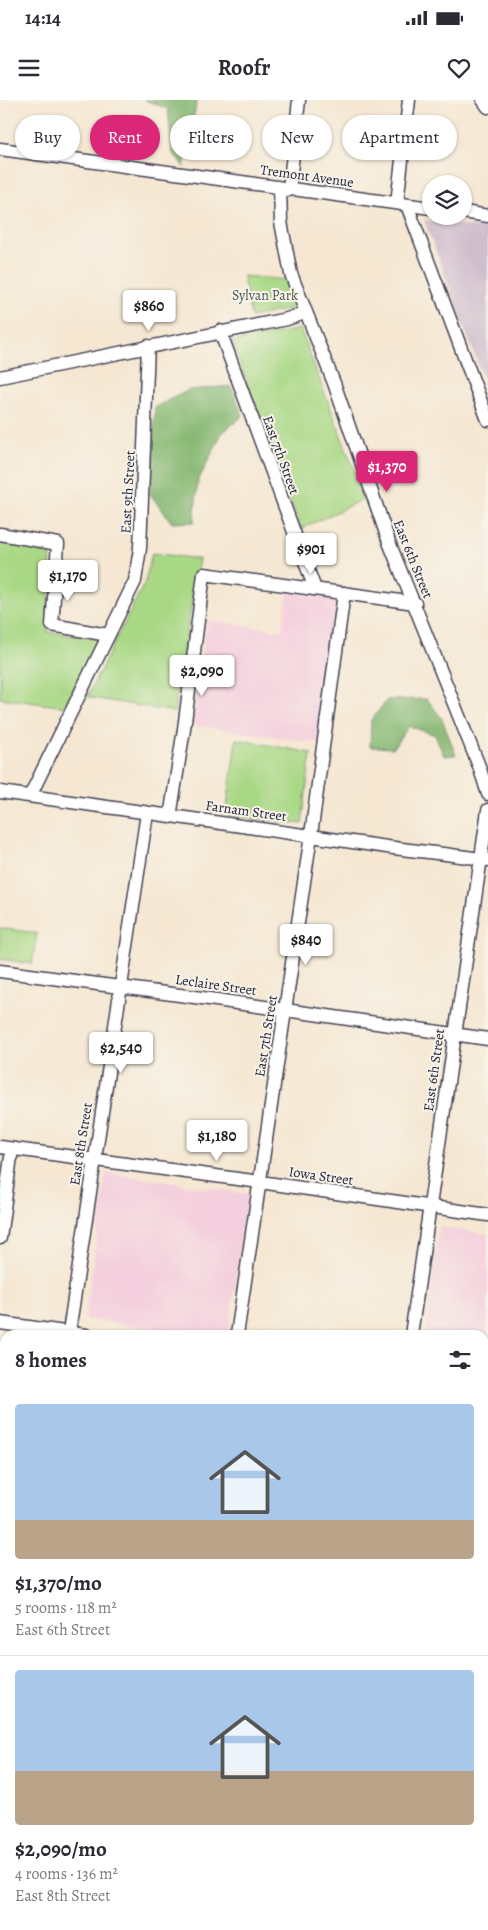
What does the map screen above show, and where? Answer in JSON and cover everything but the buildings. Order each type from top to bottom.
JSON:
[{"type":"street","name":"East 6th Street","points":[[299,100],[281,222],[288,262],[305,313],[334,383],[389,542],[415,603],[479,766],[488,794]]},
{"type":"street","points":[[409,100],[402,204],[488,420]]},
{"type":"street","points":[[483,100],[488,107]]},
{"type":"street","name":"Tremont Avenue","points":[[0,149],[422,207]]},
{"type":"street","points":[[472,213],[488,216]]},
{"type":"street","points":[[0,377],[287,319],[305,313]]},
{"type":"street","name":"East 7th Street","points":[[220,332],[315,589]]},
{"type":"street","name":"East 9th Street","points":[[30,796],[134,581],[140,548],[148,346]]},
{"type":"street","points":[[0,534],[58,544],[52,625],[108,635]]},
{"type":"street","points":[[170,817],[184,729],[204,574],[415,603]]},
{"type":"street","name":"East 7th Street","points":[[238,1330],[286,1010],[344,593]]},
{"type":"street","name":"Farnam Street","points":[[0,792],[170,817],[230,823],[311,836],[485,859]]},
{"type":"street","name":"East 6th Street","points":[[412,1330],[455,1034],[485,859],[488,810]]},
{"type":"street","name":"East 8th Street","points":[[69,1330],[146,812]]},
{"type":"street","name":"Leclaire Street","points":[[0,971],[488,1039]]},
{"type":"street","points":[[0,1238],[6,1148]]},
{"type":"street","name":"Iowa Street","points":[[6,1148],[488,1215]]},
{"type":"street","points":[[0,1322],[55,1330]]},
{"type":"shaded area","points":[[426,225],[460,225],[488,229],[488,391]]},
{"type":"shaded area","points":[[288,592],[339,600],[318,743],[192,725],[207,620],[282,631]]},
{"type":"shaded area","points":[[106,1173],[248,1194],[229,1330],[161,1330],[85,1319]]},
{"type":"shaded area","points":[[439,1227],[488,1234],[488,1330],[427,1330]]},
{"type":"green space","points":[[145,100],[197,100],[194,115],[170,115],[170,130],[168,109]]},
{"type":"green space","points":[[178,160],[185,160],[184,167]]},
{"type":"green space","name":"Sylvan Park","points":[[243,276],[287,280],[295,308],[251,317]]},
{"type":"green space","name":"Sylvan Park","points":[[300,329],[365,498],[301,529],[232,342]]},
{"type":"green space","points":[[231,386],[243,416],[222,433],[198,481],[194,522],[172,523],[150,494],[155,407],[189,390]]},
{"type":"green space","points":[[0,540],[51,549],[48,632],[98,639],[65,707],[0,698]]},
{"type":"green space","points":[[152,553],[199,559],[174,712],[87,697],[145,582]]},
{"type":"green space","points":[[427,699],[442,719],[456,755],[444,756],[435,735],[409,726],[393,748],[370,747],[371,720],[387,700]]},
{"type":"green space","points":[[236,739],[311,753],[302,824],[226,815]]},
{"type":"green space","points":[[0,928],[37,933],[32,964],[0,959]]}]
